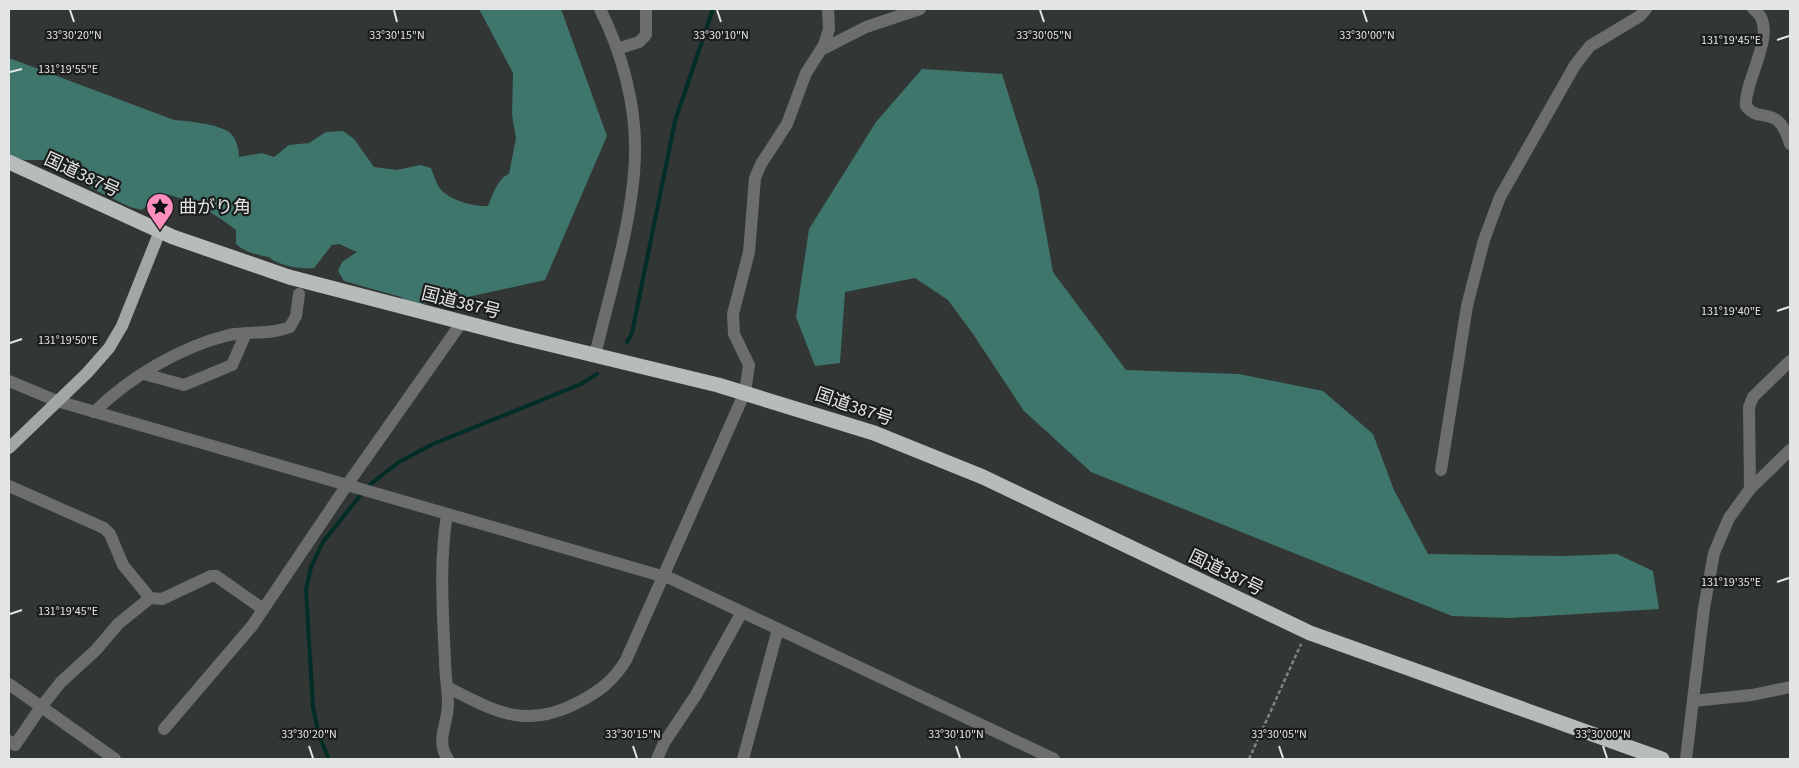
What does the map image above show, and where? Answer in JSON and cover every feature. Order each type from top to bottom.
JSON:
[{"type":"highway","name":"国道387号","points":[[9,162],[160,231],[317,285],[745,392],[847,423],[983,477],[1307,631],[1662,759]]},
{"type":"main road","points":[[9,448],[95,366],[115,338],[160,231]]},
{"type":"street","points":[[596,355],[626,221],[634,170],[633,115],[617,49],[600,9]]},
{"type":"street","points":[[617,49],[639,42],[646,35],[646,9]]},
{"type":"street","points":[[447,687],[497,711],[539,717],[563,711],[598,693],[619,672],[745,392],[749,365],[734,334],[732,314],[749,252],[755,178],[760,164],[787,124],[799,89],[821,51],[829,29],[828,9]]},
{"type":"street","points":[[821,51],[866,27],[920,9]]},
{"type":"street","points":[[1441,470],[1467,306],[1484,240],[1500,197],[1576,65],[1590,46],[1640,16],[1646,9]]},
{"type":"street","points":[[1753,9],[1760,13],[1763,22],[1763,32],[1757,63],[1746,99],[1746,106],[1752,112],[1778,120],[1784,128],[1790,144]]},
{"type":"street","points":[[94,412],[120,388],[199,346],[230,335],[290,327],[296,316],[299,294]]},
{"type":"street","points":[[164,729],[248,631],[346,485],[462,322]]},
{"type":"street","points":[[144,374],[187,384],[232,365],[246,333]]},
{"type":"street","points":[[1750,489],[1749,407],[1753,397],[1790,361]]},
{"type":"street","points":[[9,381],[57,401],[663,576],[1054,759]]},
{"type":"street","points":[[1686,759],[1704,608],[1714,553],[1729,518],[1750,489],[1790,450]]},
{"type":"street","points":[[9,486],[104,528],[110,534],[123,565],[150,598]]},
{"type":"street","points":[[447,515],[444,540],[448,706],[441,743],[448,759]]},
{"type":"street","points":[[9,741],[15,745],[41,706],[60,682],[96,650],[118,624],[150,598],[162,599],[211,576],[216,576],[263,609]]},
{"type":"street","points":[[658,759],[664,743],[696,695],[742,612]]},
{"type":"street","points":[[743,759],[778,629]]},
{"type":"street","points":[[9,684],[115,759]]},
{"type":"street","points":[[1693,702],[1790,687]]},
{"type":"path","points":[[1249,759],[1307,631]]},
{"type":"green space","points":[[479,9],[561,9],[607,136],[545,280],[454,300],[410,305],[401,297],[344,281],[338,271],[342,262],[357,252],[339,244],[332,245],[314,268],[284,265],[269,257],[255,254],[240,247],[236,244],[236,230],[219,217],[191,203],[161,193],[142,210],[130,207],[93,189],[48,160],[24,160],[9,155],[9,58],[174,120],[202,123],[224,129],[235,140],[239,157],[262,153],[274,157],[289,145],[309,143],[326,132],[343,131],[354,139],[374,167],[397,170],[420,165],[431,168],[439,187],[448,196],[468,204],[488,206],[498,183],[509,174],[516,138],[512,115],[513,73]]},
{"type":"green space","points":[[922,69],[1002,74],[1038,188],[1053,272],[1126,370],[1239,374],[1323,391],[1373,434],[1394,490],[1428,554],[1566,556],[1617,554],[1653,571],[1659,609],[1510,618],[1452,616],[1091,472],[1024,411],[948,300],[915,278],[845,292],[840,363],[815,366],[796,317],[809,229],[876,122]]},
{"type":"waterway","points":[[627,342],[632,333],[675,121],[713,9]]},
{"type":"waterway","points":[[367,487],[399,462],[433,444],[581,384],[597,374]]},
{"type":"waterway","points":[[329,759],[319,736],[313,707],[306,590],[311,567],[323,542],[363,492]]},
{"type":"place","name":"曲がり角","points":[[160,231]]}]
